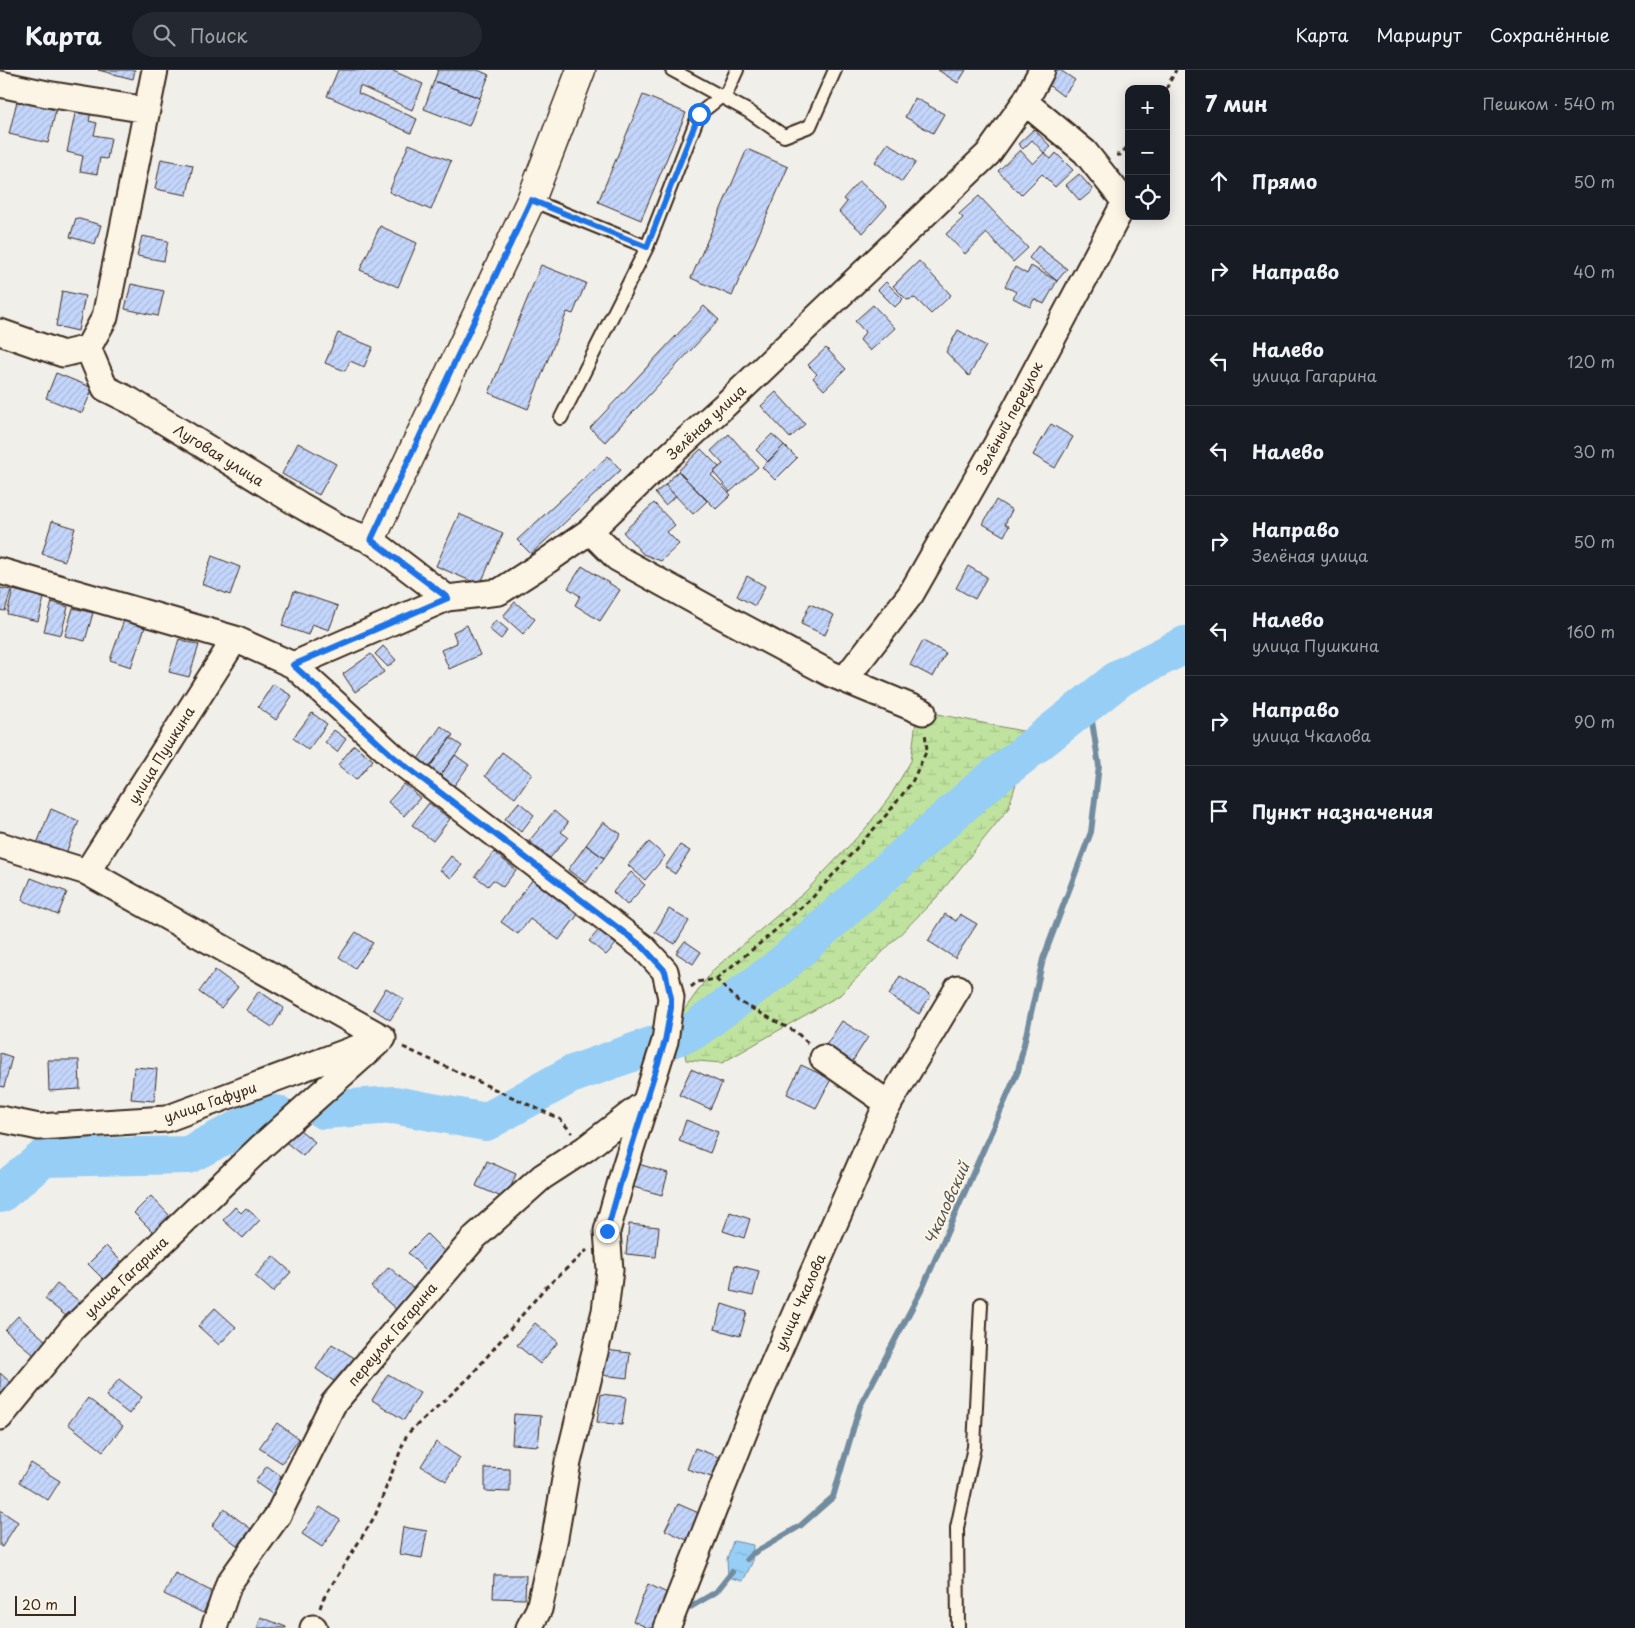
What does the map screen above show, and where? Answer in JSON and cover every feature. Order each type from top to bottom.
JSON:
[{"type":"street","points":[[0,332],[63,354],[88,348],[105,317],[155,70]]},
{"type":"street","points":[[371,540],[531,200],[581,70]]},
{"type":"street","name":"Зелёная улица","points":[[293,665],[448,598],[499,592],[590,531],[740,391],[988,154],[1025,102],[1042,70]]},
{"type":"street","points":[[0,84],[47,94],[147,110]]},
{"type":"street","name":"Зелёный переулок","points":[[844,680],[911,594],[995,447],[1125,202],[1085,152],[1025,102]]},
{"type":"street","name":"Луговая улица","points":[[88,348],[105,388],[131,401],[336,526],[371,540],[448,598]]},
{"type":"street","points":[[590,531],[617,558],[831,674],[923,712]]},
{"type":"street","points":[[0,571],[235,639],[293,665],[395,758],[643,947],[665,971],[671,998],[665,1041],[607,1231],[610,1270],[605,1310],[568,1462],[555,1537],[539,1609],[529,1628]]},
{"type":"street","name":"улица Пушкина","points":[[87,872],[235,639]]},
{"type":"street","points":[[0,845],[87,872],[382,1038]]},
{"type":"street","name":"улица Чкалова","points":[[667,1628],[753,1410],[878,1124],[958,988]]},
{"type":"street","name":"улица Гафури","points":[[0,1119],[39,1127],[166,1119],[382,1038]]},
{"type":"street","name":"улица Гагарина","points":[[0,1417],[73,1328],[262,1146],[382,1038]]},
{"type":"street","points":[[823,1058],[889,1104]]},
{"type":"street","name":"переулок Гагарина","points":[[214,1628],[229,1583],[278,1515],[332,1404],[475,1237],[542,1178],[585,1149],[646,1102]]},
{"type":"lane","points":[[672,70],[748,111],[784,136],[810,126],[835,70]]},
{"type":"lane","points":[[561,418],[647,247],[699,114],[727,92],[737,70]]},
{"type":"lane","points":[[531,200],[647,247]]},
{"type":"lane","points":[[958,1628],[957,1528],[974,1447],[981,1304]]},
{"type":"path","points":[[1168,85],[1176,70]]},
{"type":"path","points":[[671,1008],[696,982],[716,979],[813,897],[888,814],[912,782],[927,750],[923,712]]},
{"type":"path","points":[[716,979],[738,1001],[796,1032],[823,1058]]},
{"type":"path","points":[[382,1038],[560,1119]]},
{"type":"path","points":[[314,1628],[323,1599],[375,1516],[407,1434],[469,1378],[544,1289],[607,1231]]},
{"type":"green space","points":[[933,713],[1032,733],[1008,809],[937,897],[840,995],[722,1063],[686,1060],[679,1017],[713,970],[805,892],[865,829],[889,798],[911,761],[916,721]]},
{"type":"water","points":[[733,1541],[753,1545],[752,1563],[743,1581],[728,1577],[727,1559]]},
{"type":"building","points":[[98,70],[135,70],[133,79]]},
{"type":"building","points":[[338,70],[391,70],[423,84],[412,110],[360,86],[358,93],[417,119],[411,133],[327,96]]},
{"type":"building","points":[[438,70],[478,70],[489,75],[480,98],[434,81]]},
{"type":"building","points":[[938,70],[966,70],[958,83]]},
{"type":"building","points":[[1050,70],[1060,70],[1075,80],[1063,96],[1043,81]]},
{"type":"building","points":[[434,81],[480,98],[469,126],[424,109]]},
{"type":"building","points":[[643,95],[686,113],[641,220],[598,202]]},
{"type":"building","points":[[915,98],[944,114],[933,133],[905,117]]},
{"type":"building","points":[[17,101],[56,110],[48,143],[9,134]]},
{"type":"building","points":[[76,109],[91,112],[89,121],[97,123],[94,135],[111,138],[107,159],[100,158],[97,174],[80,171],[83,156],[67,152]]},
{"type":"building","points":[[1034,129],[1051,147],[1044,153],[1032,140],[1023,149],[1018,144]]},
{"type":"building","points":[[888,143],[916,162],[902,182],[875,162]]},
{"type":"building","points":[[409,144],[451,161],[431,210],[389,192]]},
{"type":"building","points":[[747,149],[788,167],[732,296],[691,278]]},
{"type":"building","points":[[1020,150],[1033,164],[1044,153],[1051,159],[1056,153],[1073,170],[1055,187],[1042,174],[1021,195],[998,171]]},
{"type":"building","points":[[161,159],[193,165],[187,195],[155,189]]},
{"type":"building","points":[[1079,174],[1093,190],[1080,201],[1066,185]]},
{"type":"building","points":[[859,181],[887,206],[863,233],[839,212],[847,202],[843,199]]},
{"type":"building","points":[[979,196],[1028,248],[1013,262],[987,233],[965,254],[946,234],[963,218],[959,214]]},
{"type":"building","points":[[76,218],[101,225],[95,244],[70,237]]},
{"type":"building","points":[[380,226],[417,243],[398,287],[360,270]]},
{"type":"building","points":[[142,236],[168,241],[164,261],[137,256]]},
{"type":"building","points":[[1038,246],[1067,269],[1057,281],[1029,258]]},
{"type":"building","points":[[919,261],[951,295],[931,314],[915,298],[907,300],[893,286]]},
{"type":"building","points":[[541,265],[586,283],[573,314],[567,312],[528,409],[489,393]]},
{"type":"building","points":[[1031,266],[1057,281],[1044,304],[1034,299],[1030,307],[1013,298],[1016,292],[1005,286],[1015,267],[1027,274]]},
{"type":"building","points":[[886,282],[903,299],[895,307],[878,290]]},
{"type":"building","points":[[131,284],[164,291],[158,316],[125,309]]},
{"type":"building","points":[[62,291],[85,296],[78,331],[56,326]]},
{"type":"building","points":[[873,305],[895,328],[870,351],[860,340],[865,332],[855,321]]},
{"type":"building","points":[[704,306],[719,320],[605,442],[590,428]]},
{"type":"building","points":[[958,330],[986,346],[969,376],[946,352]]},
{"type":"building","points":[[338,333],[373,347],[364,367],[350,361],[345,371],[325,363]]},
{"type":"building","points":[[826,348],[846,369],[824,390],[813,378],[817,374],[808,365]]},
{"type":"building","points":[[56,373],[93,388],[82,413],[46,398]]},
{"type":"building","points":[[776,392],[805,424],[790,438],[761,406]]},
{"type":"building","points":[[1051,424],[1073,437],[1055,468],[1033,455]]},
{"type":"building","points":[[729,434],[758,467],[730,492],[713,472],[723,464],[711,451]]},
{"type":"building","points":[[772,434],[784,445],[768,462],[756,450]]},
{"type":"building","points":[[298,443],[336,464],[319,495],[282,474]]},
{"type":"building","points":[[784,445],[797,458],[775,480],[762,467]]},
{"type":"building","points":[[701,449],[719,467],[711,475],[731,495],[716,509],[678,471]]},
{"type":"building","points":[[608,456],[621,470],[531,554],[517,540]]},
{"type":"building","points":[[678,471],[707,501],[693,514],[665,485]]},
{"type":"building","points":[[665,485],[676,496],[665,505],[655,493]]},
{"type":"building","points":[[996,500],[1012,510],[1005,524],[1009,526],[1004,536],[983,524]]},
{"type":"building","points":[[654,503],[675,525],[667,532],[679,544],[661,561],[643,554],[623,532]]},
{"type":"building","points":[[459,514],[503,533],[480,585],[436,566]]},
{"type":"building","points":[[52,521],[75,528],[65,561],[42,554]]},
{"type":"building","points":[[212,556],[240,567],[230,595],[202,584]]},
{"type":"building","points":[[582,566],[620,590],[600,621],[575,605],[580,596],[568,588]]},
{"type":"building","points":[[968,566],[987,577],[975,599],[956,588]]},
{"type":"building","points":[[747,576],[765,586],[755,606],[737,596]]},
{"type":"building","points":[[0,588],[11,590],[5,611],[0,610]]},
{"type":"building","points":[[13,590],[44,598],[38,621],[7,614]]},
{"type":"building","points":[[294,591],[338,606],[329,630],[312,624],[308,635],[282,626]]},
{"type":"building","points":[[52,602],[68,607],[61,635],[44,631]]},
{"type":"building","points":[[515,602],[535,619],[523,634],[503,616]]},
{"type":"building","points":[[810,604],[834,615],[825,635],[801,624]]},
{"type":"building","points":[[73,608],[93,613],[85,641],[65,636]]},
{"type":"building","points":[[124,620],[145,627],[131,667],[110,660]]},
{"type":"building","points":[[496,620],[508,630],[501,639],[489,629]]},
{"type":"building","points":[[467,625],[480,655],[449,669],[441,650],[457,643],[453,632]]},
{"type":"building","points":[[179,639],[199,645],[189,677],[169,672]]},
{"type":"building","points":[[923,641],[946,653],[933,677],[910,665]]},
{"type":"building","points":[[383,646],[396,660],[388,667],[375,654]]},
{"type":"building","points":[[371,654],[384,672],[355,692],[343,674]]},
{"type":"building","points":[[273,684],[292,696],[276,720],[258,707]]},
{"type":"building","points":[[312,713],[327,724],[308,750],[293,738]]},
{"type":"building","points":[[441,726],[453,735],[429,768],[418,759]]},
{"type":"building","points":[[334,730],[346,739],[337,752],[325,742]]},
{"type":"building","points":[[450,738],[462,746],[440,776],[429,768]]},
{"type":"building","points":[[354,745],[373,760],[356,780],[338,765]]},
{"type":"building","points":[[502,752],[532,774],[515,798],[485,776]]},
{"type":"building","points":[[455,755],[469,765],[454,786],[440,776]]},
{"type":"building","points":[[404,784],[420,798],[404,816],[388,802]]},
{"type":"building","points":[[519,802],[534,815],[521,832],[505,819]]},
{"type":"building","points":[[429,803],[450,819],[433,841],[412,825]]},
{"type":"building","points":[[51,809],[79,821],[64,858],[36,846]]},
{"type":"building","points":[[554,811],[568,823],[561,832],[568,837],[550,858],[529,841]]},
{"type":"building","points":[[603,822],[621,834],[604,858],[586,845]]},
{"type":"building","points":[[649,842],[665,856],[645,880],[628,865]]},
{"type":"building","points":[[586,845],[604,858],[586,883],[568,870]]},
{"type":"building","points":[[680,845],[690,851],[675,874],[665,867]]},
{"type":"building","points":[[494,852],[516,870],[503,887],[493,880],[488,886],[475,876]]},
{"type":"building","points":[[451,856],[462,865],[451,878],[440,870]]},
{"type":"building","points":[[631,872],[645,885],[627,905],[613,892]]},
{"type":"building","points":[[31,878],[67,892],[58,915],[22,900]]},
{"type":"building","points":[[533,879],[579,913],[559,940],[530,919],[518,934],[501,922]]},
{"type":"building","points":[[669,909],[689,921],[675,944],[655,932]]},
{"type":"building","points":[[945,914],[956,921],[960,914],[977,924],[955,958],[928,941]]},
{"type":"building","points":[[599,930],[616,944],[606,955],[589,941]]},
{"type":"building","points":[[356,932],[373,943],[355,968],[339,957]]},
{"type":"building","points":[[685,941],[701,952],[693,964],[676,953]]},
{"type":"building","points":[[215,970],[238,987],[221,1008],[199,992]]},
{"type":"building","points":[[900,976],[931,995],[919,1014],[889,995]]},
{"type":"building","points":[[386,988],[404,999],[390,1020],[373,1009]]},
{"type":"building","points":[[259,991],[284,1008],[272,1027],[246,1010]]},
{"type":"building","points":[[842,1021],[868,1037],[852,1062],[826,1045]]},
{"type":"building","points":[[0,1053],[12,1057],[4,1087],[0,1086]]},
{"type":"building","points":[[48,1060],[79,1060],[80,1089],[49,1091]]},
{"type":"building","points":[[801,1065],[831,1079],[816,1108],[787,1094]]},
{"type":"building","points":[[134,1067],[157,1069],[154,1101],[131,1099]]},
{"type":"building","points":[[691,1069],[722,1083],[710,1109],[679,1095]]},
{"type":"building","points":[[686,1120],[718,1132],[710,1153],[679,1141]]},
{"type":"building","points":[[295,1126],[315,1142],[303,1156],[283,1140]]},
{"type":"building","points":[[487,1161],[516,1174],[506,1199],[476,1186]]},
{"type":"building","points":[[632,1162],[668,1173],[662,1195],[626,1185]]},
{"type":"building","points":[[151,1196],[170,1216],[153,1232],[134,1213]]},
{"type":"building","points":[[235,1207],[241,1213],[246,1208],[260,1220],[243,1238],[223,1220]]},
{"type":"building","points":[[730,1212],[750,1219],[744,1238],[723,1231]]},
{"type":"building","points":[[629,1224],[659,1227],[656,1257],[626,1254]]},
{"type":"building","points":[[427,1234],[448,1255],[429,1274],[408,1253]]},
{"type":"building","points":[[106,1246],[125,1265],[107,1283],[88,1264]]},
{"type":"building","points":[[273,1256],[291,1272],[273,1292],[255,1276]]},
{"type":"building","points":[[735,1265],[759,1271],[753,1296],[730,1291]]},
{"type":"building","points":[[389,1267],[415,1290],[397,1310],[371,1287]]},
{"type":"building","points":[[57,1284],[83,1304],[71,1320],[45,1299]]},
{"type":"building","points":[[722,1304],[747,1312],[740,1336],[715,1329]]},
{"type":"building","points":[[215,1308],[236,1327],[219,1345],[198,1326]]},
{"type":"building","points":[[18,1316],[46,1341],[34,1355],[5,1330]]},
{"type":"building","points":[[535,1323],[558,1342],[540,1364],[517,1345]]},
{"type":"building","points":[[332,1344],[361,1362],[344,1388],[316,1369]]},
{"type":"building","points":[[606,1350],[630,1353],[627,1378],[603,1375]]},
{"type":"building","points":[[0,1373],[11,1383],[0,1395]]},
{"type":"building","points":[[388,1374],[420,1393],[404,1420],[372,1400]]},
{"type":"building","points":[[119,1379],[142,1397],[129,1414],[106,1396]]},
{"type":"building","points":[[601,1394],[626,1397],[622,1425],[597,1422]]},
{"type":"building","points":[[88,1398],[123,1426],[103,1451],[68,1424]]},
{"type":"building","points":[[514,1414],[541,1416],[538,1446],[512,1444]]},
{"type":"building","points":[[277,1423],[299,1439],[282,1463],[259,1448]]},
{"type":"building","points":[[436,1442],[460,1458],[446,1481],[421,1466]]},
{"type":"building","points":[[695,1448],[721,1458],[714,1478],[687,1469]]},
{"type":"building","points":[[31,1463],[60,1481],[48,1500],[19,1482]]},
{"type":"building","points":[[267,1466],[287,1480],[275,1496],[255,1482]]},
{"type":"building","points":[[485,1468],[510,1469],[510,1492],[485,1491]]},
{"type":"building","points":[[678,1504],[701,1514],[689,1541],[665,1530]]},
{"type":"building","points":[[320,1507],[340,1520],[322,1547],[302,1534]]},
{"type":"building","points":[[224,1509],[251,1529],[238,1546],[212,1526]]},
{"type":"building","points":[[0,1510],[18,1522],[2,1547],[0,1546]]},
{"type":"building","points":[[403,1527],[427,1531],[422,1558],[399,1554]]},
{"type":"building","points":[[175,1573],[213,1592],[203,1613],[164,1594]]},
{"type":"building","points":[[494,1575],[526,1575],[525,1599],[493,1598]]},
{"type":"building","points":[[648,1584],[667,1593],[655,1628],[648,1628],[633,1621]]},
{"type":"building","points":[[261,1617],[286,1627],[286,1628],[257,1628]]},
{"type":"waterway","points":[[323,1110],[394,1105],[486,1122],[570,1075],[693,1031],[777,969],[981,788],[1121,677],[1185,645]]},
{"type":"waterway","name":"Чкаловский","points":[[747,1559],[752,1554],[800,1526],[833,1497],[860,1406],[923,1287],[1018,1071],[1043,959],[1091,832],[1099,766],[1089,702]]},
{"type":"waterway","points":[[0,1194],[44,1158],[188,1155],[265,1115],[276,1114]]},
{"type":"waterway","name":"Чкаловский","points":[[682,1612],[716,1592],[732,1572]]},
{"type":"route","points":[[607,1231],[665,1041],[671,998],[665,971],[643,947],[395,758],[293,665],[448,598],[371,540],[531,200],[647,247],[699,114]]}]
